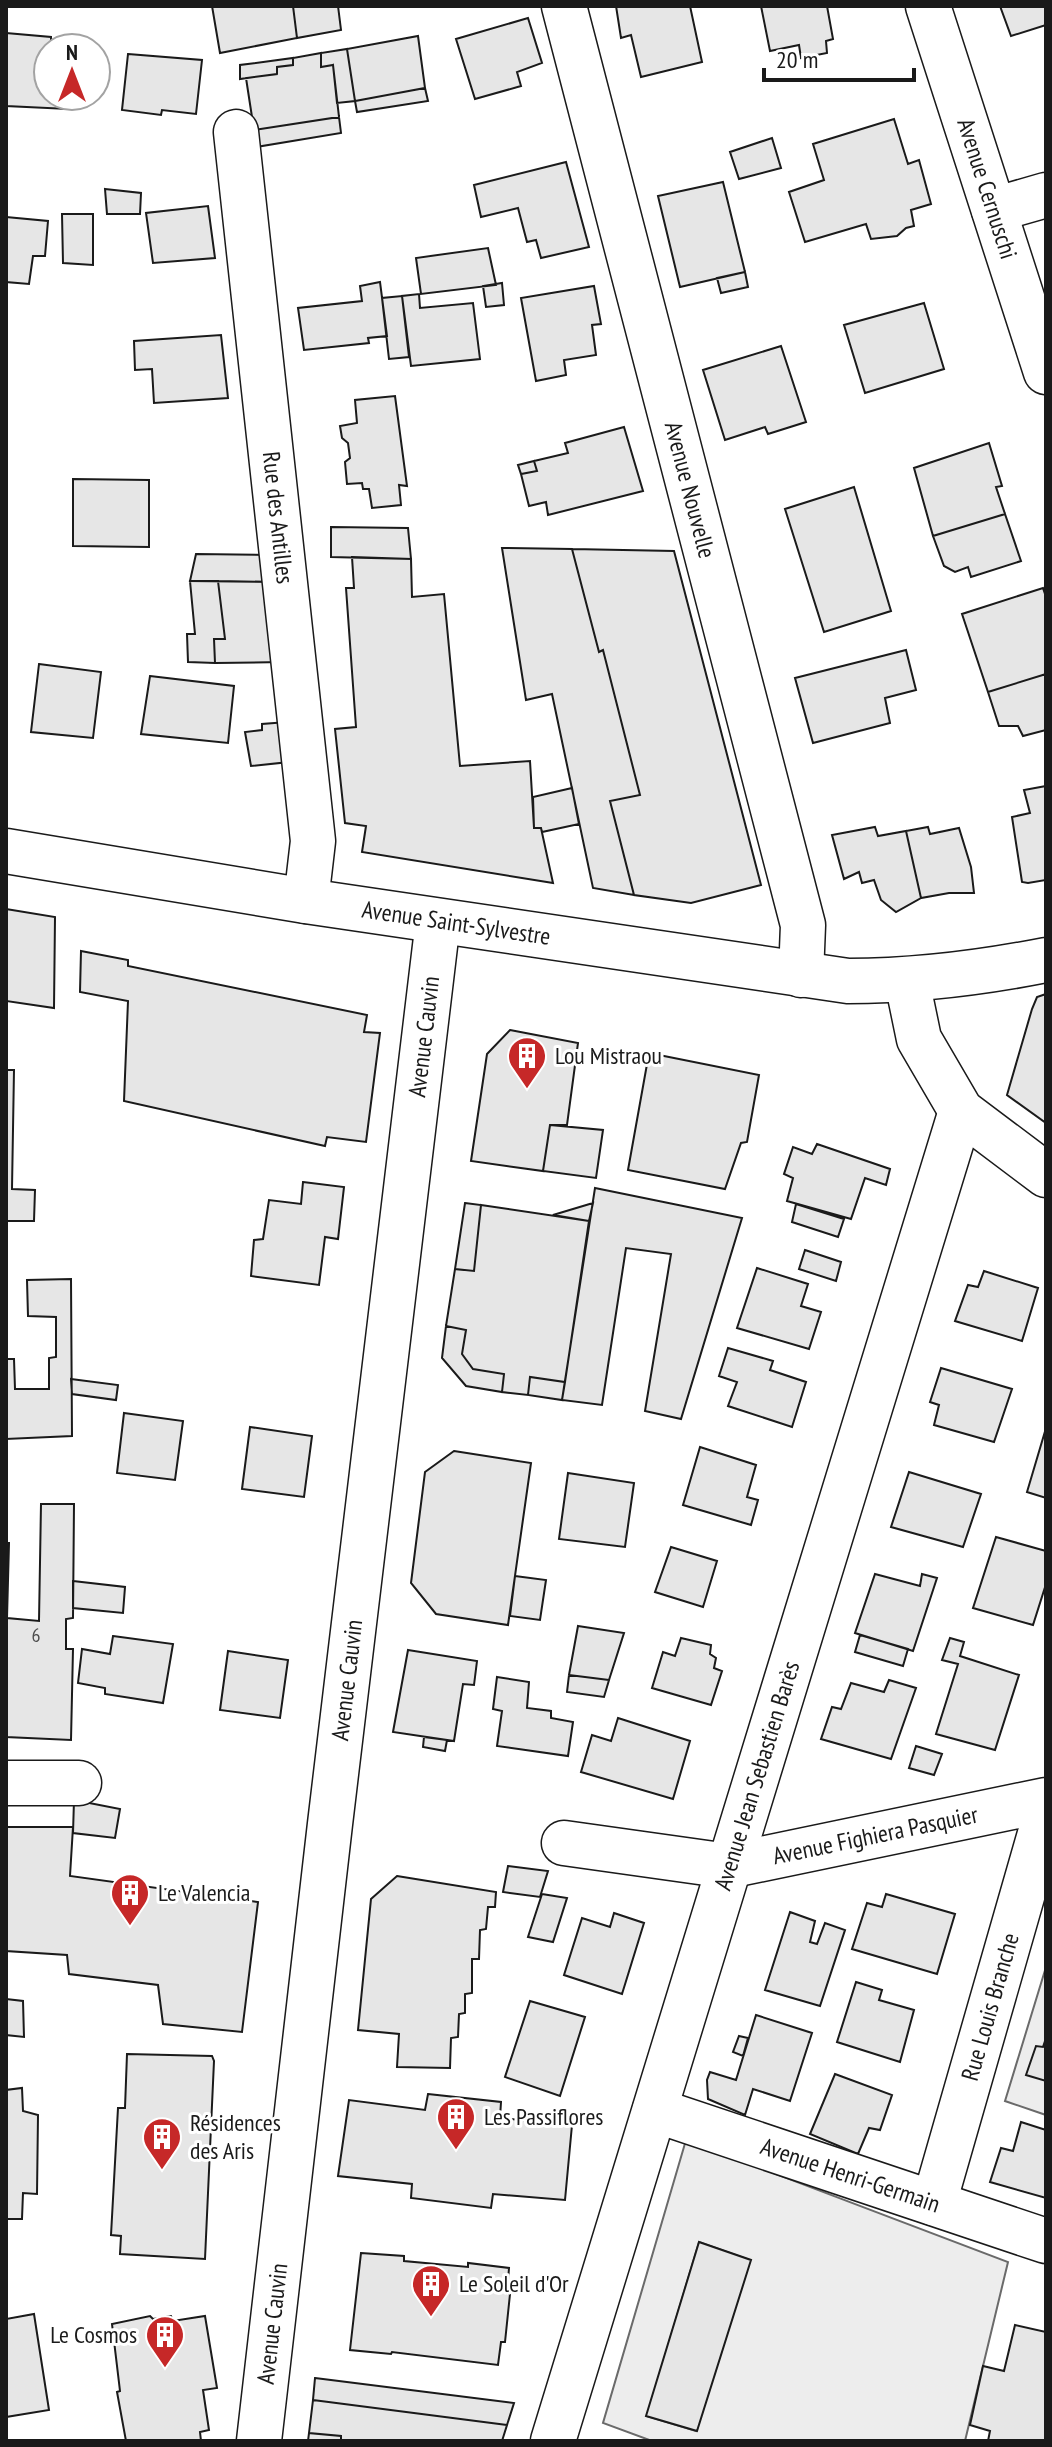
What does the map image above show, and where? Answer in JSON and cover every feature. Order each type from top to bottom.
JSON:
[{"type":"street","name":"Avenue Nouvelle","points":[[564,6],[803,925],[801,975]]},
{"type":"street","name":"Avenue Cernuschi","points":[[928,6],[1046,372]]},
{"type":"street","name":"Rue des Antilles","points":[[236,132],[313,841],[306,901]]},
{"type":"street","points":[[994,210],[1046,195]]},
{"type":"street","name":"Avenue Saint-Sylvestre","points":[[6,851],[306,901],[848,981],[907,981],[984,972],[1046,960]]},
{"type":"street","name":"Avenue Cauvin","points":[[259,2441],[438,921]]},
{"type":"street","points":[[907,981],[919,1039],[961,1111],[1046,1175]]},
{"type":"street","name":"Avenue Jean Sebastien Barès","points":[[553,2441],[961,1111]]},
{"type":"street","points":[[6,1783],[79,1783]]},
{"type":"street","name":"Avenue Fighiera Pasquier","points":[[564,1843],[728,1866],[1046,1800]]},
{"type":"street","name":"Rue Louis Branche","points":[[934,2203],[1046,1813]]},
{"type":"street","name":"Avenue Henri-Germain","points":[[655,2110],[1046,2241]]},
{"type":"shaded area","points":[[1046,1967],[1046,2115],[1005,2101]]},
{"type":"shaded area","points":[[686,2140],[1008,2262],[965,2441],[652,2441],[603,2423]],"holes":[[[699,2242],[750,2260],[696,2431],[647,2416]]]},
{"type":"building","points":[[212,6],[293,6],[297,38],[220,53]]},
{"type":"building","points":[[293,6],[338,6],[341,30],[297,38]]},
{"type":"building","points":[[616,6],[690,6],[702,62],[641,77],[631,35],[621,38]]},
{"type":"building","points":[[761,6],[827,6],[833,39],[826,41],[827,53],[801,58],[799,45],[770,51]]},
{"type":"building","points":[[1000,6],[1046,6],[1046,25],[1011,36]]},
{"type":"building","points":[[528,18],[542,63],[517,72],[521,86],[475,99],[456,39]]},
{"type":"building","points":[[6,33],[32,35],[32,107],[6,106]]},
{"type":"building","points":[[418,36],[425,88],[355,101],[347,49]]},
{"type":"building","points":[[347,49],[355,101],[337,103],[333,65],[321,67],[321,53]]},
{"type":"building","points":[[321,53],[321,67],[333,65],[339,117],[254,130],[246,78],[277,74],[277,67],[293,65],[293,58]]},
{"type":"building","points":[[128,54],[202,60],[196,114],[162,110],[161,115],[122,110]]},
{"type":"building","points":[[293,58],[293,65],[277,67],[277,74],[240,79],[240,65]]},
{"type":"building","points":[[425,88],[428,101],[357,112],[355,101]]},
{"type":"building","points":[[339,117],[341,133],[256,147],[254,130]]},
{"type":"building","points":[[894,119],[908,164],[919,160],[931,204],[911,210],[914,226],[897,236],[871,239],[866,224],[805,242],[789,192],[824,180],[813,144]]},
{"type":"building","points":[[772,138],[781,168],[739,179],[730,152]]},
{"type":"building","points":[[566,162],[589,247],[541,258],[536,240],[527,242],[518,208],[481,217],[474,185]]},
{"type":"building","points":[[723,182],[745,272],[680,287],[658,196]]},
{"type":"building","points":[[105,189],[141,193],[140,214],[107,214]]},
{"type":"building","points":[[208,206],[215,258],[153,263],[146,213]]},
{"type":"building","points":[[62,214],[93,214],[93,265],[63,263]]},
{"type":"building","points":[[6,217],[48,221],[45,256],[33,256],[29,284],[6,282]]},
{"type":"building","points":[[488,248],[496,285],[421,294],[416,258]]},
{"type":"building","points":[[745,272],[748,287],[721,293],[717,278]]},
{"type":"building","points":[[380,282],[387,336],[368,338],[369,343],[304,350],[298,308],[362,301],[360,286]]},
{"type":"building","points":[[502,283],[504,305],[486,307],[483,286]]},
{"type":"building","points":[[594,286],[601,324],[592,325],[596,355],[564,360],[566,375],[536,381],[521,298]]},
{"type":"building","points":[[419,294],[420,308],[473,303],[480,359],[411,366],[402,296]]},
{"type":"building","points":[[402,296],[409,357],[389,359],[382,298]]},
{"type":"building","points":[[924,303],[944,369],[865,393],[844,325]]},
{"type":"building","points":[[221,335],[228,398],[154,403],[152,369],[135,370],[134,341]]},
{"type":"building","points":[[781,346],[806,422],[768,434],[765,427],[725,440],[703,370]]},
{"type":"building","points":[[395,396],[407,486],[399,485],[401,505],[372,508],[369,489],[363,489],[362,483],[347,484],[345,462],[350,458],[348,443],[342,438],[340,426],[357,423],[355,400]]},
{"type":"building","points":[[624,427],[643,491],[548,515],[546,502],[529,506],[521,474],[537,471],[534,461],[568,453],[565,443]]},
{"type":"building","points":[[989,443],[1002,486],[996,487],[1005,514],[933,536],[914,468]]},
{"type":"building","points":[[534,461],[537,471],[521,474],[518,465]]},
{"type":"building","points":[[73,479],[149,480],[149,547],[73,546]]},
{"type":"building","points":[[854,487],[891,611],[824,632],[785,509]]},
{"type":"building","points":[[1005,514],[1021,561],[971,577],[968,567],[955,572],[944,566],[933,536]]},
{"type":"building","points":[[331,527],[408,528],[411,559],[331,557]]},
{"type":"building","points":[[502,548],[572,549],[599,652],[603,650],[640,795],[610,801],[634,895],[593,888],[552,694],[526,700]]},
{"type":"building","points":[[572,549],[674,551],[761,885],[691,903],[634,895],[610,801],[640,795],[603,650],[599,652]]},
{"type":"building","points":[[196,554],[275,555],[278,582],[190,581]]},
{"type":"building","points":[[352,557],[411,559],[412,597],[444,594],[460,766],[530,761],[534,828],[541,828],[553,883],[362,852],[366,826],[345,823],[335,729],[356,727],[346,588],[354,588]]},
{"type":"building","points":[[190,581],[218,581],[225,639],[214,639],[215,663],[188,662],[187,634],[195,634]]},
{"type":"building","points":[[218,581],[278,582],[283,662],[215,663],[214,639],[225,639]]},
{"type":"building","points":[[1043,588],[1046,597],[1046,674],[988,692],[962,614]]},
{"type":"building","points":[[906,650],[916,690],[885,698],[890,723],[813,743],[795,678]]},
{"type":"building","points":[[39,664],[101,672],[93,738],[31,732]]},
{"type":"building","points":[[1046,674],[1046,730],[1023,736],[1018,726],[999,726],[988,692]]},
{"type":"building","points":[[150,676],[234,686],[228,743],[141,734]]},
{"type":"building","points":[[287,722],[289,762],[251,766],[245,732],[262,730],[262,724]]},
{"type":"building","points":[[1046,786],[1046,880],[1022,882],[1012,817],[1030,813],[1024,790]]},
{"type":"building","points":[[572,788],[579,824],[542,832],[541,828],[534,828],[533,797]]},
{"type":"building","points":[[875,827],[878,836],[906,831],[921,898],[896,912],[881,900],[874,880],[862,883],[859,872],[844,879],[832,835]]},
{"type":"building","points":[[928,827],[930,834],[959,828],[971,867],[974,893],[921,898],[906,831]]},
{"type":"building","points":[[6,909],[55,917],[54,1008],[6,1001]]},
{"type":"building","points":[[81,951],[128,960],[128,966],[367,1015],[364,1032],[380,1033],[366,1142],[327,1137],[325,1146],[124,1101],[128,1001],[80,992]]},
{"type":"building","points":[[1046,994],[1046,1123],[1007,1095],[1032,1009],[1037,997]]},
{"type":"building","name":"Lou Mistraou","points":[[510,1030],[578,1043],[567,1125],[550,1125],[543,1171],[471,1161],[487,1054]]},
{"type":"building","points":[[649,1053],[759,1075],[747,1142],[741,1143],[725,1189],[628,1170]]},
{"type":"building","points":[[6,1070],[14,1070],[12,1189],[35,1190],[34,1221],[6,1221]]},
{"type":"building","points":[[550,1125],[603,1130],[596,1178],[543,1171]]},
{"type":"building","points":[[817,1144],[890,1169],[886,1185],[865,1178],[851,1219],[787,1201],[793,1178],[784,1174],[793,1147],[812,1154]]},
{"type":"building","points":[[303,1182],[344,1187],[338,1239],[325,1237],[319,1285],[251,1276],[254,1240],[263,1239],[269,1200],[301,1204]]},
{"type":"building","points":[[595,1188],[742,1218],[681,1419],[645,1411],[671,1254],[626,1248],[602,1405],[562,1400]]},
{"type":"building","points":[[465,1203],[481,1205],[474,1271],[455,1269]]},
{"type":"building","points":[[593,1203],[589,1221],[553,1215]]},
{"type":"building","points":[[796,1204],[844,1219],[838,1237],[792,1222]]},
{"type":"building","points":[[481,1205],[589,1221],[565,1382],[530,1377],[528,1395],[502,1392],[504,1374],[473,1369],[462,1354],[466,1330],[446,1326],[455,1269],[474,1271]]},
{"type":"building","points":[[805,1250],[841,1262],[836,1281],[799,1269]]},
{"type":"building","points":[[757,1268],[808,1284],[801,1306],[821,1312],[809,1349],[737,1328]]},
{"type":"building","points":[[984,1271],[1038,1288],[1022,1341],[955,1321],[968,1285],[978,1287]]},
{"type":"building","points":[[71,1279],[72,1436],[6,1439],[6,1359],[14,1359],[15,1389],[49,1389],[49,1358],[56,1357],[56,1317],[28,1316],[27,1280]]},
{"type":"building","points":[[446,1326],[466,1330],[462,1354],[473,1369],[504,1374],[502,1392],[466,1386],[442,1358]]},
{"type":"building","points":[[728,1348],[773,1361],[770,1370],[806,1382],[792,1427],[728,1406],[737,1382],[719,1376]]},
{"type":"building","points":[[941,1368],[1012,1389],[994,1442],[934,1425],[939,1405],[930,1402]]},
{"type":"building","points":[[530,1377],[565,1382],[562,1400],[528,1395]]},
{"type":"building","points":[[71,1379],[118,1385],[116,1400],[72,1394]]},
{"type":"building","points":[[124,1413],[183,1421],[175,1480],[117,1473]]},
{"type":"building","points":[[250,1427],[312,1436],[304,1497],[242,1489]]},
{"type":"building","points":[[1046,1428],[1046,1498],[1027,1492]]},
{"type":"building","points":[[700,1447],[756,1465],[747,1497],[758,1500],[751,1525],[683,1505]]},
{"type":"building","points":[[454,1451],[531,1463],[508,1625],[436,1614],[411,1583],[425,1472]]},
{"type":"building","points":[[909,1472],[981,1494],[963,1547],[891,1527]]},
{"type":"building","points":[[568,1473],[634,1483],[625,1547],[559,1539]]},
{"type":"building","points":[[41,1504],[74,1504],[73,1618],[66,1619],[66,1649],[73,1649],[71,1740],[6,1737],[6,1543],[9,1543],[7,1618],[39,1621]]},
{"type":"building","points":[[996,1537],[1046,1551],[1046,1584],[1033,1625],[973,1608]]},
{"type":"building","points":[[671,1547],[717,1561],[703,1607],[655,1592]]},
{"type":"building","points":[[875,1574],[920,1586],[922,1574],[937,1578],[913,1651],[855,1633]]},
{"type":"building","points":[[515,1576],[546,1580],[540,1620],[510,1616]]},
{"type":"building","points":[[73,1581],[125,1587],[123,1613],[73,1608]]},
{"type":"building","points":[[578,1626],[624,1633],[609,1680],[569,1675]]},
{"type":"building","points":[[860,1635],[908,1649],[903,1666],[855,1652]]},
{"type":"building","points":[[113,1636],[173,1644],[163,1703],[105,1694],[105,1688],[78,1683],[82,1649],[110,1654]]},
{"type":"building","points":[[681,1638],[711,1645],[710,1654],[716,1658],[714,1668],[722,1671],[711,1705],[652,1688],[663,1652],[675,1656]]},
{"type":"building","points":[[950,1638],[964,1642],[960,1656],[1019,1675],[995,1750],[936,1734],[958,1664],[942,1660]]},
{"type":"building","points":[[408,1650],[477,1661],[474,1685],[463,1684],[454,1741],[393,1732]]},
{"type":"building","points":[[228,1651],[288,1660],[280,1718],[220,1710]]},
{"type":"building","points":[[569,1675],[609,1680],[604,1697],[567,1692]]},
{"type":"building","points":[[497,1677],[529,1682],[527,1708],[551,1711],[551,1718],[573,1722],[568,1756],[497,1746],[502,1711],[493,1709]]},
{"type":"building","points":[[889,1680],[916,1688],[891,1759],[821,1739],[832,1707],[841,1709],[851,1683],[884,1692]]},
{"type":"building","points":[[618,1718],[690,1741],[673,1799],[581,1772],[592,1735],[611,1741]]},
{"type":"building","points":[[424,1737],[447,1740],[445,1751],[423,1747]]},
{"type":"building","points":[[916,1746],[942,1754],[934,1775],[909,1768]]},
{"type":"building","points":[[74,1800],[120,1809],[115,1838],[73,1833]]},
{"type":"building","name":"Le Valencia","points":[[6,1827],[73,1827],[70,1876],[258,1902],[242,2032],[163,2024],[158,1985],[69,1974],[67,1955],[6,1951]]},
{"type":"building","points":[[508,1866],[548,1871],[540,1897],[503,1892]]},
{"type":"building","points":[[397,1876],[496,1892],[495,1907],[488,1907],[486,1929],[480,1930],[479,1959],[472,1959],[472,1993],[465,1994],[465,2013],[459,2014],[458,2037],[451,2038],[450,2068],[397,2067],[399,2034],[358,2030],[371,1899]]},
{"type":"building","points":[[542,1894],[567,1898],[553,1942],[528,1937]]},
{"type":"building","points":[[886,1894],[955,1914],[937,1974],[852,1949],[867,1903],[882,1907]]},
{"type":"building","points":[[790,1912],[815,1921],[810,1942],[817,1944],[825,1923],[845,1930],[820,2006],[765,1990]]},
{"type":"building","points":[[614,1913],[644,1923],[622,1994],[564,1975],[582,1918],[610,1927]]},
{"type":"building","points":[[856,1982],[882,1990],[879,2000],[914,2010],[900,2062],[837,2042]]},
{"type":"building","points":[[6,1999],[23,2001],[24,2037],[6,2035]]},
{"type":"building","points":[[530,2001],[585,2017],[560,2096],[505,2077]]},
{"type":"building","points":[[756,2015],[812,2033],[790,2101],[753,2089],[745,2115],[708,2099],[707,2080],[710,2072],[736,2080]]},
{"type":"building","points":[[739,2036],[748,2038],[743,2056],[733,2052]]},
{"type":"building","points":[[1046,2038],[1046,2081],[1026,2075],[1036,2046],[1043,2047]]},
{"type":"building","name":"Résidences des Aris","points":[[127,2054],[212,2056],[214,2061],[205,2259],[120,2254],[121,2236],[111,2235],[118,2108],[125,2108]]},
{"type":"building","points":[[835,2074],[892,2095],[880,2130],[869,2128],[858,2154],[810,2134]]},
{"type":"building","points":[[22,2088],[23,2111],[38,2115],[37,2194],[23,2193],[22,2219],[6,2219],[6,2090]]},
{"type":"building","name":"Les Passiflores","points":[[428,2094],[501,2102],[500,2118],[572,2125],[565,2200],[493,2194],[491,2208],[411,2198],[412,2184],[338,2176],[349,2100],[425,2110]]},
{"type":"building","points":[[1021,2122],[1046,2130],[1046,2198],[990,2182],[1001,2148],[1013,2151]]},
{"type":"building","points":[[699,2242],[751,2260],[697,2431],[646,2416]]},
{"type":"building","name":"Le Soleil d'Or","points":[[361,2253],[404,2256],[404,2261],[509,2268],[507,2294],[510,2294],[505,2342],[501,2342],[498,2365],[350,2350]]},
{"type":"building","points":[[34,2314],[49,2410],[6,2417],[6,2319]]},
{"type":"building","name":"Le Cosmos","points":[[150,2316],[153,2319],[171,2316],[173,2321],[205,2316],[217,2388],[203,2390],[209,2430],[200,2432],[201,2441],[126,2441],[117,2392],[120,2391],[112,2324]]},
{"type":"building","points":[[1015,2325],[1046,2332],[1046,2441],[988,2441],[990,2431],[970,2425],[983,2366],[1004,2371]]},
{"type":"building","points":[[315,2378],[514,2403],[507,2425],[313,2400]]},
{"type":"building","points":[[313,2400],[507,2425],[502,2441],[341,2441],[341,2436],[309,2433]]},
{"type":"building","points":[[309,2433],[341,2436],[341,2441],[308,2441]]},
{"type":"place","name":"Lou Mistraou","points":[[527,1090]]},
{"type":"place","name":"Le Valencia","points":[[130,1927]]},
{"type":"place","name":"Les Passiflores","points":[[456,2151]]},
{"type":"place","name":"Résidences des Aris","points":[[162,2171]]},
{"type":"place","name":"Le Soleil d'Or","points":[[431,2318]]},
{"type":"place","name":"Le Cosmos","points":[[165,2369]]}]
